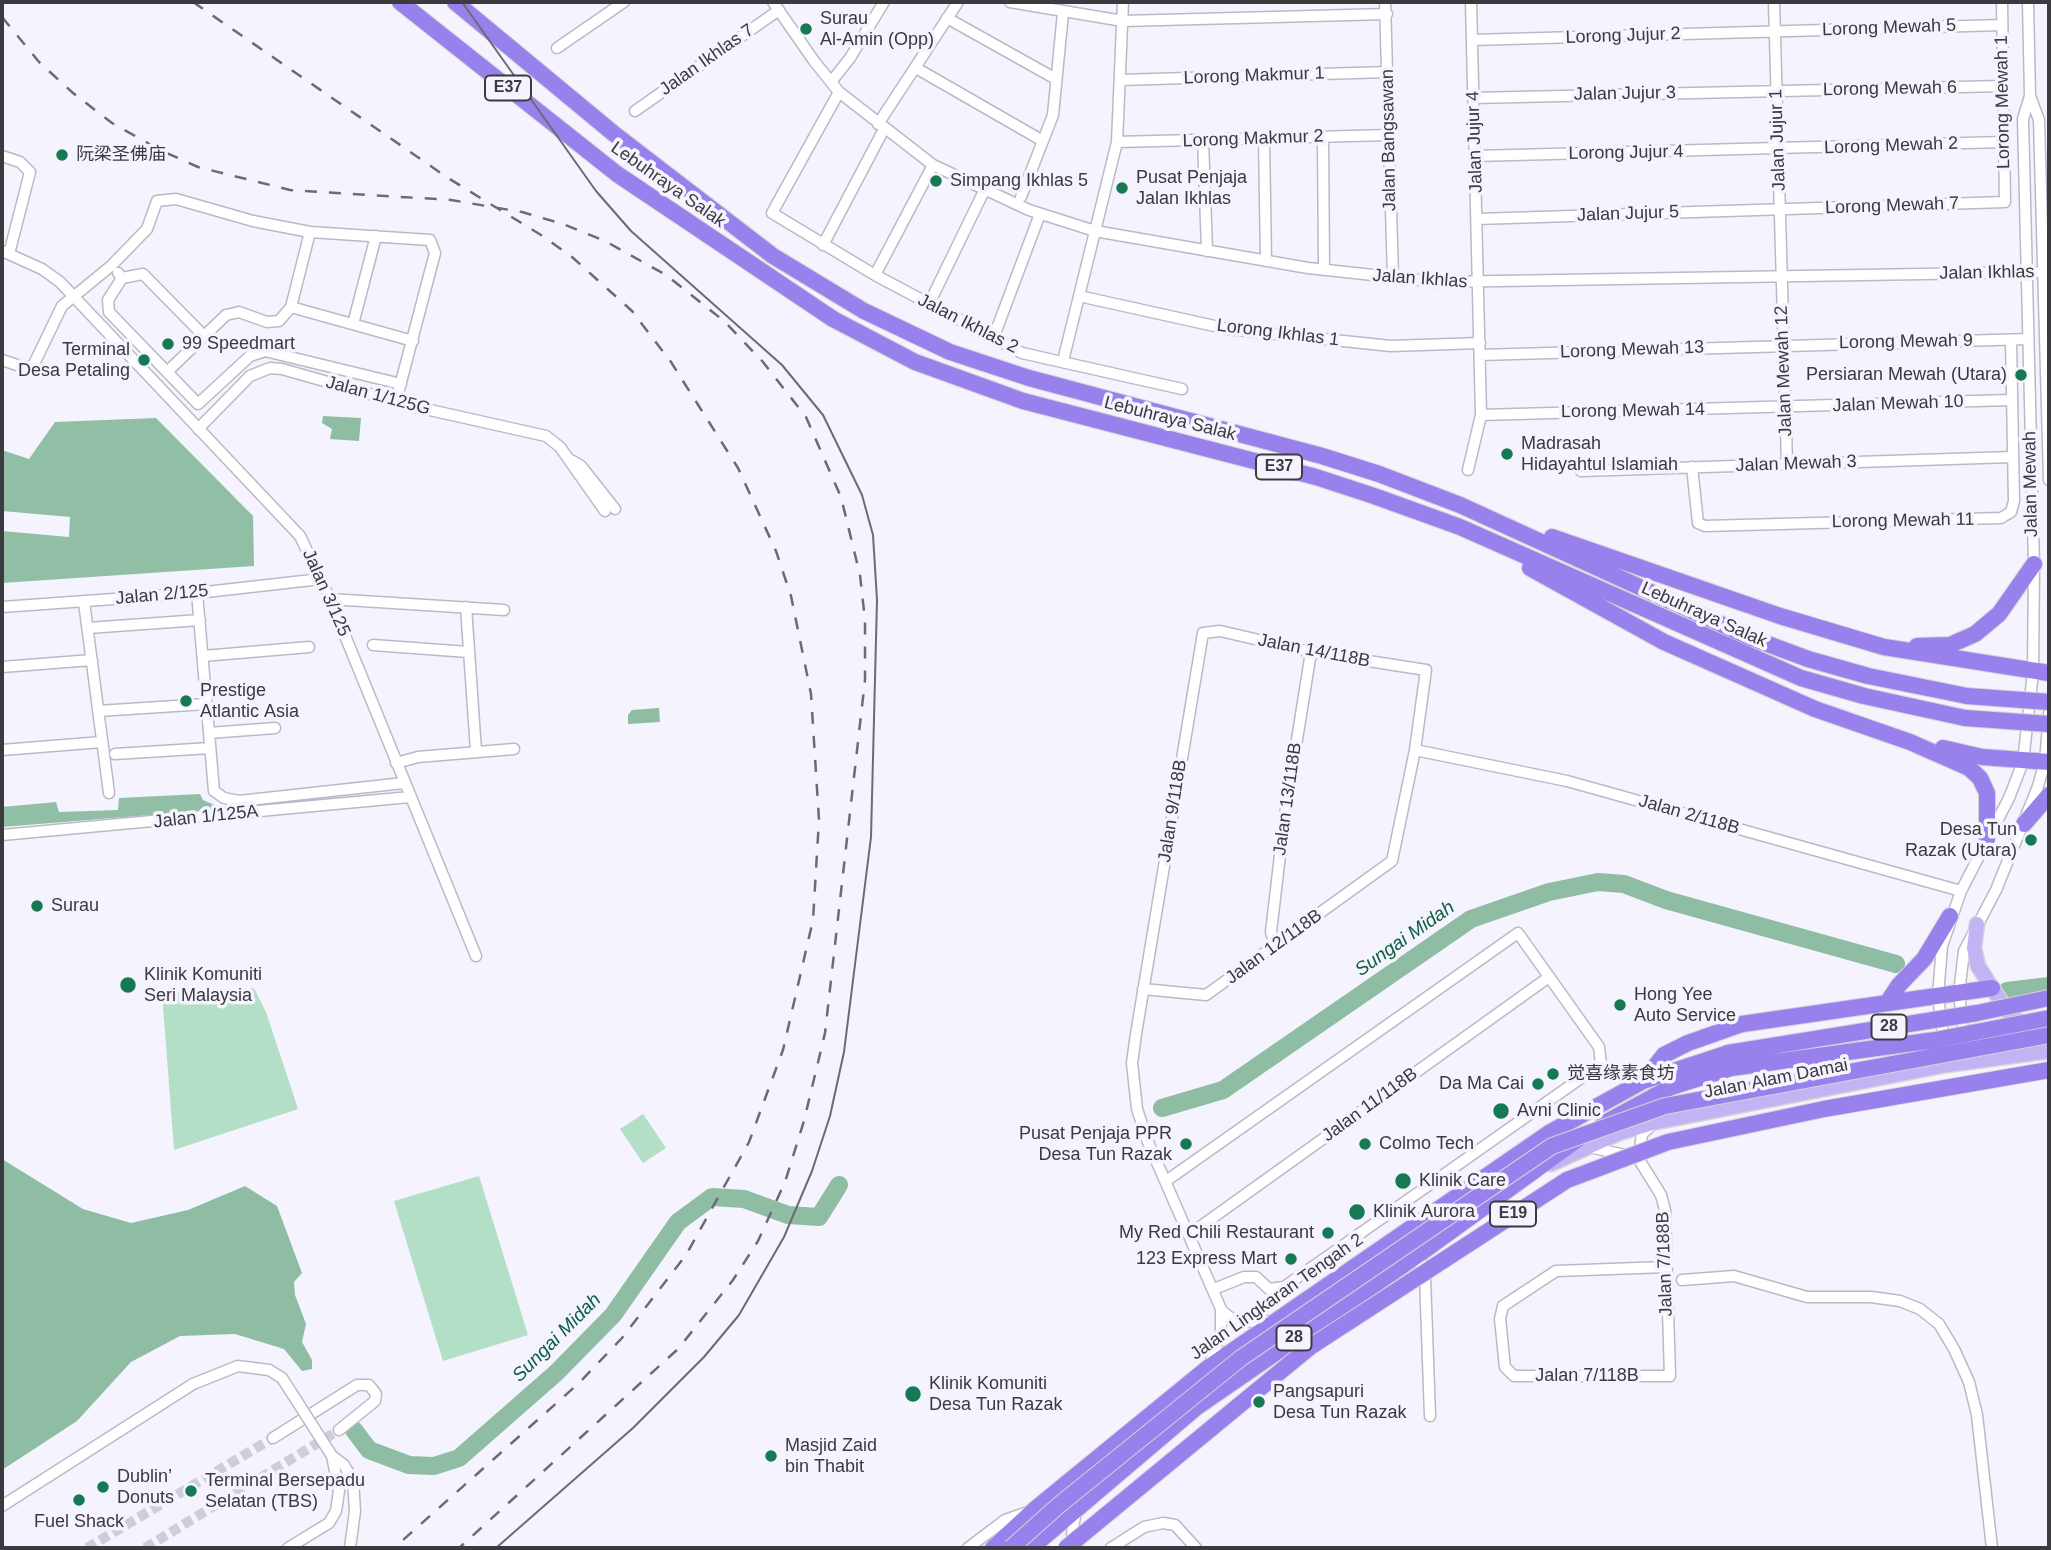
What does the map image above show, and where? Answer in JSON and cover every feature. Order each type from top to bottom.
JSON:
[{"type":"highway","name":"Lebuhraya Salak","points":[[400,2],[617,174],[833,320],[915,362],[1023,401],[1316,477],[1460,527],[1801,678],[1864,696],[1965,718],[2049,724]]},
{"type":"highway","name":"Lebuhraya Salak","points":[[454,2],[613,133],[773,256],[864,311],[950,352],[1029,378],[1322,456],[1460,505],[1772,646],[1868,676],[1967,696],[2049,702]]},
{"type":"highway","points":[[1460,505],[1780,616],[1884,647],[2041,672]]},
{"type":"highway","points":[[1460,527],[1664,642],[1815,709],[1910,742],[1969,768],[1980,778],[1989,808],[1987,839]]},
{"type":"highway","points":[[1884,647],[1950,645],[1975,635],[1999,614],[2034,564]]},
{"type":"highway","points":[[1910,742],[2023,762],[2047,762]]},
{"type":"highway","points":[[2024,824],[2049,795]]},
{"type":"highway","points":[[1887,1003],[1899,985],[1924,959],[1950,916]]},
{"type":"highway","points":[[1643,1081],[1664,1055],[1715,1032],[1763,1020],[1992,988]]},
{"type":"highway","name":"Jalan Lingkaran Tengah 2","points":[[993,1548],[1034,1510],[1209,1367],[1549,1133],[1643,1081],[1730,1060],[2049,998]]},
{"type":"highway","name":"Jalan Lingkaran Tengah 2","points":[[1031,1548],[1197,1406],[1418,1255],[1520,1179],[1583,1136],[1642,1101],[1730,1060],[1935,1040],[2049,1018]]},
{"type":"highway","name":"E19","points":[[1011,1548],[1059,1505],[1241,1358],[1552,1146],[1665,1105],[2049,1035]]},
{"type":"highway","name":"E19","points":[[1066,1548],[1310,1347],[1567,1180],[1668,1142],[1824,1109],[2049,1070]]},
{"type":"main road","points":[[1977,924],[1974,948],[1978,966],[2012,1017],[2026,1026],[2040,1030],[2049,1028]]},
{"type":"main road","name":"Jalan Alam Damai","points":[[1520,1179],[1588,1147],[1655,1122],[1946,1065],[2049,1051]]},
{"type":"street","points":[[556,48],[624,2]]},
{"type":"street","points":[[831,82],[850,58],[884,2]]},
{"type":"street","points":[[823,244],[881,127],[958,2]]},
{"type":"street","points":[[1010,2],[1123,21],[1387,14]]},
{"type":"street","points":[[1063,361],[1117,142],[1123,2]]},
{"type":"street","name":"Jalan Bangsawan","points":[[1385,2],[1393,278]]},
{"type":"street","name":"Jalan Jujur 4","points":[[1471,2],[1478,283]]},
{"type":"street","name":"Jalan Jujur 1","points":[[1774,2],[1782,277]]},
{"type":"street","name":"Lorong Mewah 1","points":[[2002,2],[2005,202]]},
{"type":"street","name":"Jalan Mewah","points":[[1946,1065],[1938,996],[1938,968],[1950,916],[2009,798],[2023,762],[2041,672],[2034,564],[2023,119],[2030,96],[2028,2]]},
{"type":"street","name":"Jalan Ikhlas","points":[[776,6],[839,92],[933,165],[984,191],[1040,214],[1095,231],[1324,270],[1393,278],[1478,283],[2044,272]]},
{"type":"street","name":"Jalan Ikhlas 7","points":[[635,111],[776,6]]},
{"type":"street","points":[[1021,197],[1053,115],[1063,13]]},
{"type":"street","points":[[947,18],[1056,79]]},
{"type":"street","name":"Lorong Mewah 5","points":[[1775,32],[2002,24]]},
{"type":"street","name":"Lorong Jujur 2","points":[[1472,40],[1775,32]]},
{"type":"street","points":[[916,68],[1043,141]]},
{"type":"street","name":"Lorong Makmur 1","points":[[1120,80],[1388,72]]},
{"type":"street","name":"Lorong Mewah 6","points":[[1777,91],[2003,86]]},
{"type":"street","name":"Jalan Jujur 3","points":[[1473,98],[1777,91]]},
{"type":"street","name":"Jalan Ikhlas 2","points":[[839,92],[772,213],[875,275],[1022,353],[1182,389]]},
{"type":"street","name":"Jalan Mewah","points":[[2030,96],[2039,120],[2048,355],[2049,480]]},
{"type":"street","name":"Lorong Makmur 2","points":[[1117,142],[1390,135]]},
{"type":"street","points":[[1323,137],[1324,270]]},
{"type":"street","points":[[1264,139],[1266,261]]},
{"type":"street","points":[[1203,140],[1207,251]]},
{"type":"street","name":"Lorong Mewah 2","points":[[1778,150],[2004,142]]},
{"type":"street","name":"Lorong Jujur 4","points":[[1475,156],[1778,150]]},
{"type":"street","points":[[2,156],[20,162],[30,172],[5,253]]},
{"type":"street","points":[[875,275],[933,165]]},
{"type":"street","points":[[929,303],[984,191]]},
{"type":"street","points":[[2,360],[23,367],[33,366],[55,318],[72,297],[111,266],[147,229],[157,201],[176,199],[253,221],[310,232],[430,240],[435,253],[396,401]]},
{"type":"street","name":"Lorong Mewah 7","points":[[1780,210],[2005,202]]},
{"type":"street","name":"Jalan Jujur 5","points":[[1476,219],[1780,210]]},
{"type":"street","points":[[993,339],[1040,214]]},
{"type":"street","points":[[166,372],[226,315],[239,312],[267,322],[279,321],[291,307],[310,232]]},
{"type":"street","points":[[353,324],[376,236]]},
{"type":"street","name":"Jalan 3/125","points":[[5,253],[52,274],[300,536],[330,599],[476,956]]},
{"type":"street","points":[[111,266],[122,278]]},
{"type":"street","points":[[204,336],[144,274],[122,278],[108,300],[110,312],[166,372],[201,404],[250,356],[265,351],[401,384]]},
{"type":"street","name":"Jalan Mewah 12","points":[[1782,277],[1787,464]]},
{"type":"street","points":[[1468,470],[1481,415],[1478,283]]},
{"type":"street","name":"Lorong Ikhlas 1","points":[[1079,296],[1228,329],[1391,346],[1480,349]]},
{"type":"street","points":[[291,307],[413,341]]},
{"type":"street","name":"Lorong Mewah 9","points":[[1784,345],[2028,339]]},
{"type":"street","points":[[2011,340],[2012,457]]},
{"type":"street","name":"Lorong Mewah 13","points":[[1480,349],[1784,345]]},
{"type":"street","name":"Jalan 1/125G","points":[[198,429],[242,382],[270,368],[396,401],[530,430],[552,440],[608,507]]},
{"type":"street","name":"Jalan Mewah 10","points":[[1785,408],[2011,400]]},
{"type":"street","name":"Lorong Mewah 14","points":[[1481,415],[1785,408]]},
{"type":"street","name":"Jalan Mewah 3","points":[[1581,471],[2012,457]]},
{"type":"street","name":"Lorong Mewah 11","points":[[1692,467],[1698,523],[1706,526],[2001,518],[2011,512],[2012,457]]},
{"type":"street","name":"Jalan 2/125","points":[[2,607],[197,593],[321,579]]},
{"type":"street","points":[[197,593],[213,785],[220,797],[239,801],[404,783]]},
{"type":"street","points":[[330,599],[505,610]]},
{"type":"street","points":[[84,602],[109,793]]},
{"type":"street","points":[[466,607],[475,751]]},
{"type":"street","points":[[88,628],[200,620]]},
{"type":"street","name":"Jalan 14/118B","points":[[1203,632],[1220,631],[1311,652],[1426,670],[1415,750]]},
{"type":"street","name":"Jalan 9/118B","points":[[1203,632],[1143,989],[1133,1079],[1137,1109],[1221,1309]]},
{"type":"street","points":[[373,645],[468,652]]},
{"type":"street","points":[[202,656],[309,647]]},
{"type":"street","name":"Jalan 13/118B","points":[[1275,945],[1271,932],[1283,833],[1311,652]]},
{"type":"street","points":[[2,667],[92,660]]},
{"type":"street","points":[[99,711],[206,704]]},
{"type":"street","points":[[1966,1062],[1959,993],[1964,951],[2024,824],[2047,762],[2049,713]]},
{"type":"street","points":[[209,733],[275,728]]},
{"type":"street","points":[[2,750],[102,742]]},
{"type":"street","points":[[115,754],[210,748]]},
{"type":"street","points":[[396,763],[418,757],[514,749]]},
{"type":"street","name":"Jalan 12/118B","points":[[1143,989],[1206,995],[1392,860],[1415,750]]},
{"type":"street","name":"Jalan 2/118B","points":[[1415,750],[1567,781],[1961,891]]},
{"type":"street","name":"Jalan 1/125A","points":[[2,835],[410,797]]},
{"type":"street","points":[[1166,1181],[1518,933],[1599,1047],[1601,1064],[1284,1287],[1269,1289],[1256,1277],[1244,1277],[1214,1289]]},
{"type":"street","name":"Jalan 11/118B","points":[[1190,1234],[1549,977]]},
{"type":"street","points":[[1588,1147],[1638,1158],[1642,1134],[1655,1122]]},
{"type":"street","name":"Jalan 7/188B","points":[[1638,1158],[1661,1195],[1665,1210],[1670,1376]]},
{"type":"street","points":[[1418,1255],[1425,1276],[1430,1416]]},
{"type":"street","name":"Jalan 7/118B","points":[[1666,1267],[1556,1271],[1503,1306],[1501,1329],[1506,1367],[1514,1376],[1670,1376]]},
{"type":"street","points":[[1682,1279],[1734,1276],[1807,1297],[1871,1297],[1900,1301],[1920,1309],[1938,1324],[1954,1349],[1969,1382],[1976,1415],[1992,1548]]},
{"type":"street","points":[[1221,1309],[1236,1322],[1277,1321]]},
{"type":"street","points":[[1209,1367],[1221,1334],[1221,1309]]},
{"type":"street","points":[[2,1506],[193,1384],[238,1366],[269,1370],[282,1378],[332,1456],[344,1465],[353,1480],[355,1511],[350,1548]]},
{"type":"street","points":[[274,1438],[357,1385],[369,1385],[376,1394],[376,1401],[339,1430]]},
{"type":"street","points":[[305,1416],[320,1441]]},
{"type":"street","points":[[288,1548],[329,1523],[336,1511],[339,1492],[332,1456]]},
{"type":"street","points":[[1076,1548],[1072,1534],[1077,1508]]},
{"type":"street","points":[[968,1548],[1005,1520],[1034,1510]]},
{"type":"street","points":[[1111,1548],[1144,1527],[1163,1523],[1175,1525],[1196,1548]]},
{"type":"shaded area","points":[[323,416],[361,418],[359,441],[330,439],[332,429],[322,423]]},
{"type":"shaded area","points":[[156,418],[253,516],[254,566],[2,583],[2,531],[69,537],[70,517],[2,511],[2,450],[29,459],[55,422]]},
{"type":"shaded area","points":[[659,708],[660,722],[628,724],[628,715],[632,710]]},
{"type":"shaded area","points":[[200,794],[203,800],[224,809],[2,827],[2,807],[56,802],[59,812],[118,810],[119,798]]},
{"type":"shaded area","points":[[254,988],[266,1012],[298,1109],[174,1150],[162,993]]},
{"type":"shaded area","points":[[643,1114],[666,1148],[643,1163],[620,1129]]},
{"type":"shaded area","points":[[2,1159],[83,1209],[131,1223],[188,1210],[245,1186],[277,1206],[302,1273],[294,1282],[295,1295],[306,1324],[302,1342],[312,1360],[312,1369],[302,1371],[284,1349],[235,1334],[180,1336],[131,1362],[77,1421],[2,1470]]},
{"type":"shaded area","points":[[479,1176],[528,1335],[443,1361],[394,1201]]},
{"type":"waterway","name":"Sungai Midah","points":[[1162,1108],[1223,1090],[1471,919],[1549,892],[1598,882],[1624,884],[1666,900],[1896,964]]},
{"type":"waterway","name":"Sungai Midah","points":[[2007,991],[2049,986]]},
{"type":"waterway","name":"Sungai Midah","points":[[354,1430],[369,1450],[409,1465],[434,1466],[459,1458],[556,1373],[613,1315],[678,1222],[712,1197],[744,1199],[788,1215],[819,1217],[839,1185]]},
{"type":"tunnel","points":[[145,1548],[339,1430]]},
{"type":"tunnel","points":[[87,1548],[273,1438]]},
{"type":"tram line","points":[[462,2],[596,191],[631,231],[782,365],[823,415],[862,495],[873,535],[877,600],[871,837],[844,1052],[830,1116],[812,1171],[784,1237],[739,1315],[704,1357],[633,1428],[496,1548]]},
{"type":"railway","points":[[193,2],[448,178],[541,235],[572,257],[632,311],[671,362],[738,468],[776,551],[791,596],[811,694],[819,820],[813,920],[783,1050],[749,1142],[686,1255],[622,1338],[579,1383],[394,1548]]},
{"type":"railway","points":[[2,17],[39,62],[112,123],[160,150],[198,167],[290,190],[451,200],[522,212],[563,224],[605,241],[666,275],[724,321],[763,362],[806,417],[841,497],[860,575],[865,620],[865,680],[825,1033],[804,1121],[785,1182],[758,1241],[733,1280],[678,1349],[459,1548]]},
{"type":"place","name":"Surau Al-Amin (Opp)","points":[[806,29]]},
{"type":"place","name":"阮梁圣佛庙","points":[[62,155]]},
{"type":"place","name":"Simpang Ikhlas 5","points":[[936,181]]},
{"type":"place","name":"Pusat Penjaja Jalan Ikhlas","points":[[1122,188]]},
{"type":"place","name":"99 Speedmart","points":[[168,344]]},
{"type":"place","name":"Terminal Desa Petaling","points":[[144,360]]},
{"type":"place","name":"Persiaran Mewah (Utara)","points":[[2021,375]]},
{"type":"place","name":"Madrasah Hidayahtul Islamiah","points":[[1507,454]]},
{"type":"place","name":"Prestige Atlantic Asia","points":[[186,701]]},
{"type":"place","name":"Desa Tun Razak (Utara)","points":[[2031,840]]},
{"type":"place","name":"Surau","points":[[37,906]]},
{"type":"place","name":"Klinik Komuniti Seri Malaysia","points":[[128,985]]},
{"type":"place","name":"Hong Yee Auto Service","points":[[1620,1005]]},
{"type":"place","name":"觉喜缘素食坊","points":[[1553,1074]]},
{"type":"place","name":"Da Ma Cai","points":[[1538,1084]]},
{"type":"place","name":"Avni Clinic","points":[[1501,1111]]},
{"type":"place","name":"Pusat Penjaja PPR Desa Tun Razak","points":[[1186,1144]]},
{"type":"place","name":"Colmo Tech","points":[[1365,1144]]},
{"type":"place","name":"Klinik Care","points":[[1403,1181]]},
{"type":"place","name":"Klinik Aurora","points":[[1357,1212]]},
{"type":"place","name":"My Red Chili Restaurant","points":[[1328,1233]]},
{"type":"place","name":"123 Express Mart","points":[[1291,1259]]},
{"type":"place","name":"Klinik Komuniti Desa Tun Razak","points":[[913,1394]]},
{"type":"place","name":"Pangsapuri Desa Tun Razak","points":[[1259,1402]]},
{"type":"place","name":"Masjid Zaid bin Thabit","points":[[771,1456]]},
{"type":"place","name":"Dublin’ Donuts","points":[[103,1487]]},
{"type":"place","name":"Terminal Bersepadu Selatan (TBS)","points":[[191,1491]]},
{"type":"place","name":"Fuel Shack","points":[[79,1500]]}]
